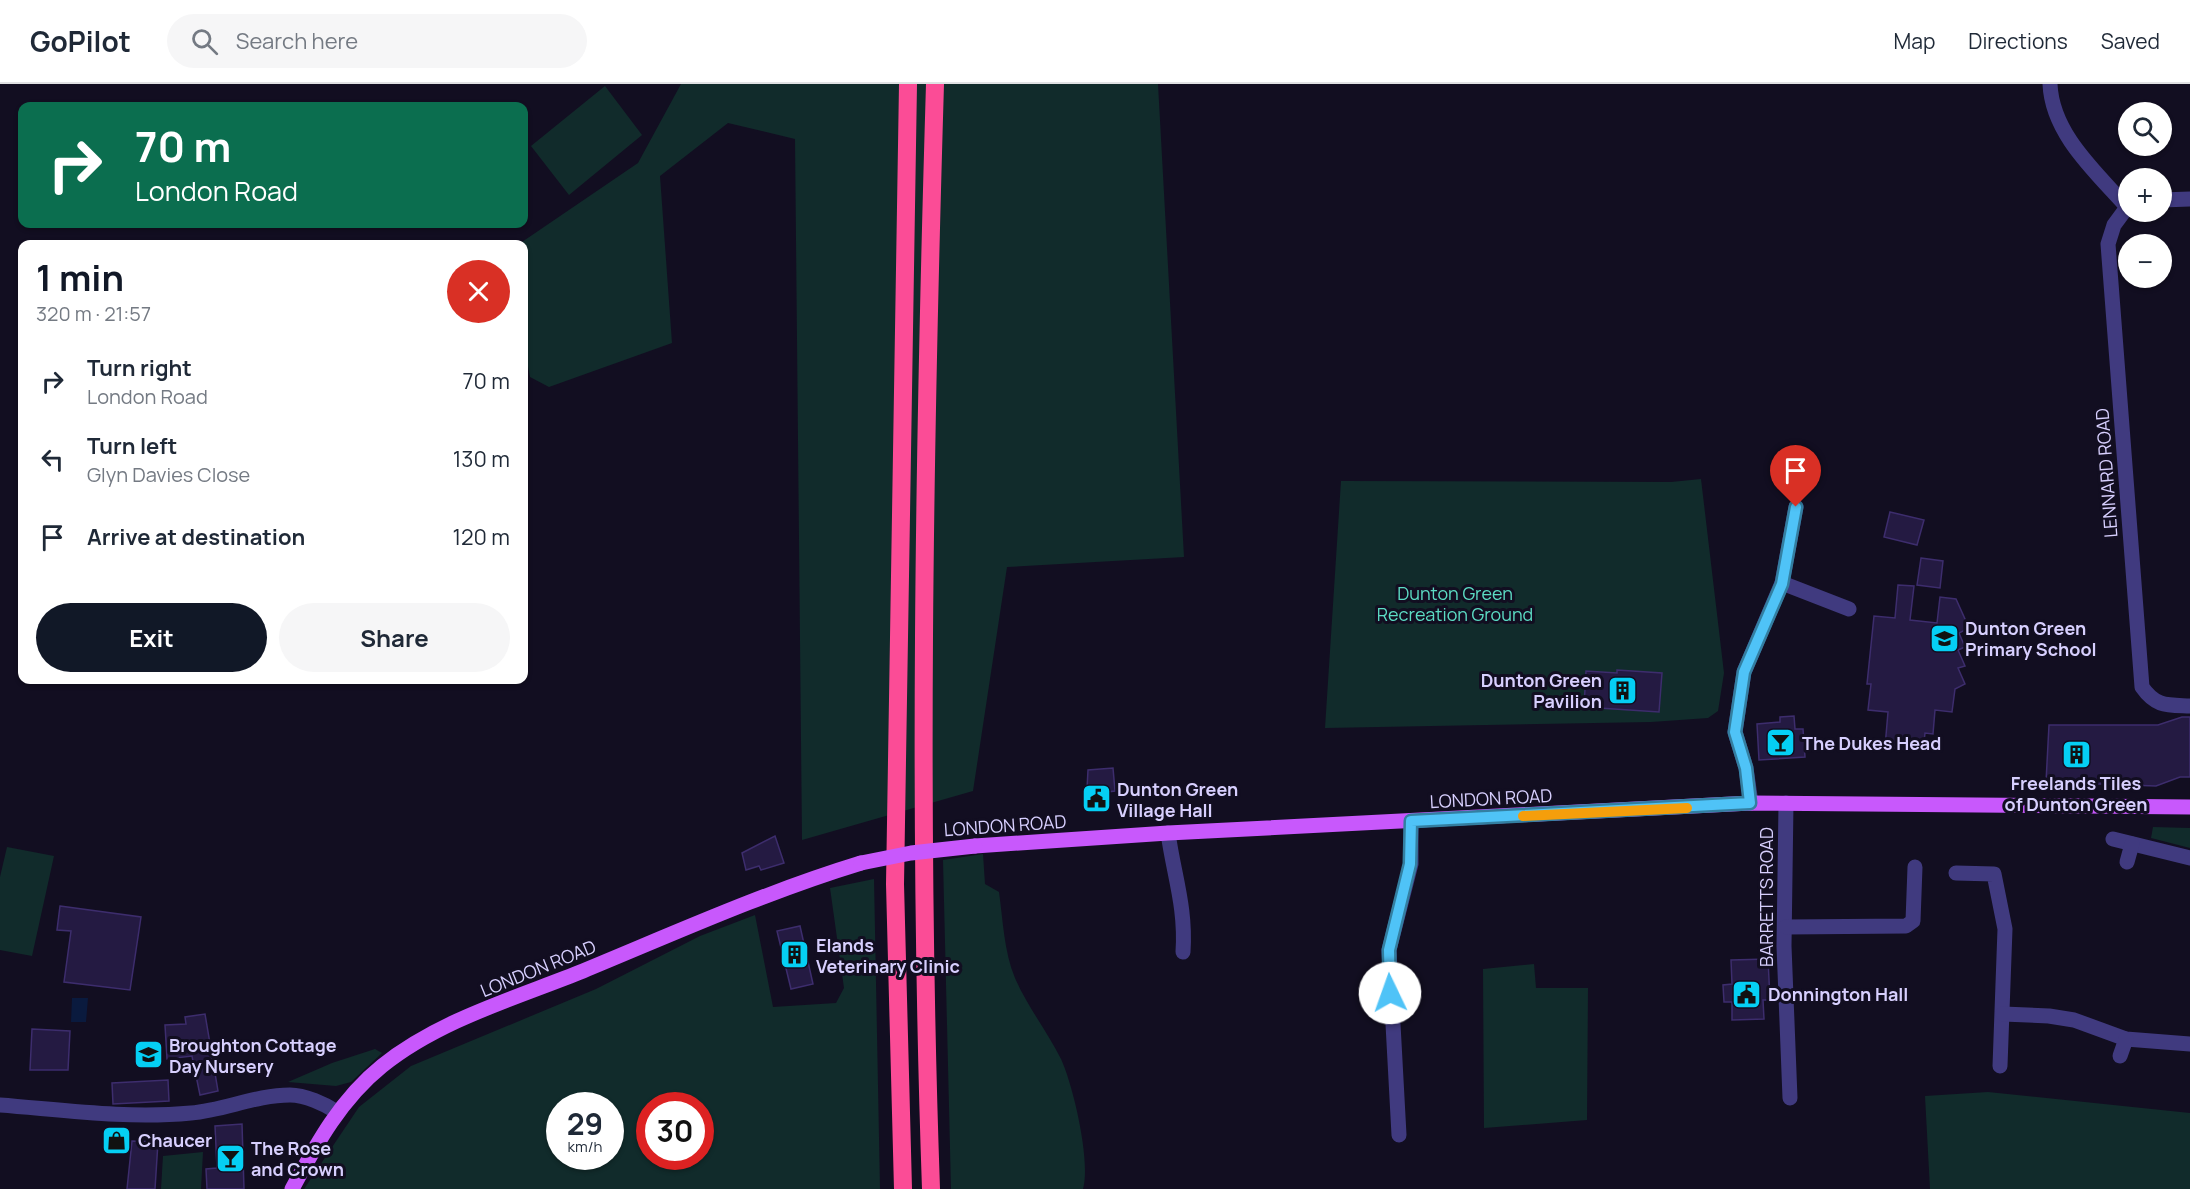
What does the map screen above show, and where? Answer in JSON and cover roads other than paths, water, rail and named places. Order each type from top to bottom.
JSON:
[{"type":"highway","points":[[903,1189],[895,884],[908,84]]},
{"type":"highway","points":[[931,1189],[924,876],[924,634],[935,84]]},
{"type":"main road","name":"LONDON ROAD","points":[[292,1189],[337,1112],[383,1065],[442,1030],[798,883],[861,863],[911,853],[975,846],[1168,833],[1750,803],[2190,807]]},
{"type":"street","points":[[2050,84],[2050,99],[2069,141],[2118,196]]},
{"type":"street","points":[[2172,200],[2190,199]]},
{"type":"street","name":"LENNARD ROAD","points":[[2118,220],[2108,244],[2142,687],[2150,699],[2165,705],[2190,706]]},
{"type":"street","points":[[1750,803],[1746,768],[1735,732],[1742,682],[1760,630],[1782,584],[1796,507]]},
{"type":"street","points":[[1782,584],[1849,609]]},
{"type":"street","name":"BARRETTS ROAD","points":[[1786,803],[1790,1098]]},
{"type":"street","points":[[1399,1135],[1389,950],[1410,864],[1411,821]]},
{"type":"street","points":[[1168,833],[1182,897],[1185,926],[1183,952]]},
{"type":"street","points":[[2113,839],[2190,858]]},
{"type":"street","points":[[2127,862],[2132,843]]},
{"type":"street","points":[[1786,927],[1906,926],[1913,921],[1915,867]]},
{"type":"street","points":[[1956,873],[1994,874],[2005,929],[2000,1066]]},
{"type":"street","points":[[2003,1014],[2074,1020],[2126,1039],[2190,1044]]},
{"type":"street","points":[[2120,1056],[2126,1039]]},
{"type":"street","points":[[0,1105],[128,1116],[193,1113],[266,1097],[293,1095],[314,1101],[337,1112]]},
{"type":"water","points":[[72,998],[88,998],[86,1022],[71,1022]]},
{"type":"place","name":"Dunton Green Primary School","points":[[1944,638]]},
{"type":"place","name":"Dunton Green Pavilion","points":[[1623,690]]},
{"type":"place","name":"The Dukes Head","points":[[1781,743]]},
{"type":"place","name":"Freelands Tiles of Dunton Green","points":[[2076,754]]},
{"type":"place","name":"Dunton Green Village Hall","points":[[1096,799]]},
{"type":"place","name":"Elands Veterinary Clinic","points":[[795,955]]},
{"type":"place","name":"Donnington Hall","points":[[1747,994]]},
{"type":"place","name":"Broughton Cottage Day Nursery","points":[[148,1055]]},
{"type":"place","name":"Chaucer","points":[[117,1140]]},
{"type":"place","name":"The Rose and Crown","points":[[230,1158]]},
{"type":"park label","name":"Dunton Green Recreation Ground","points":[[1455,603]]}]
